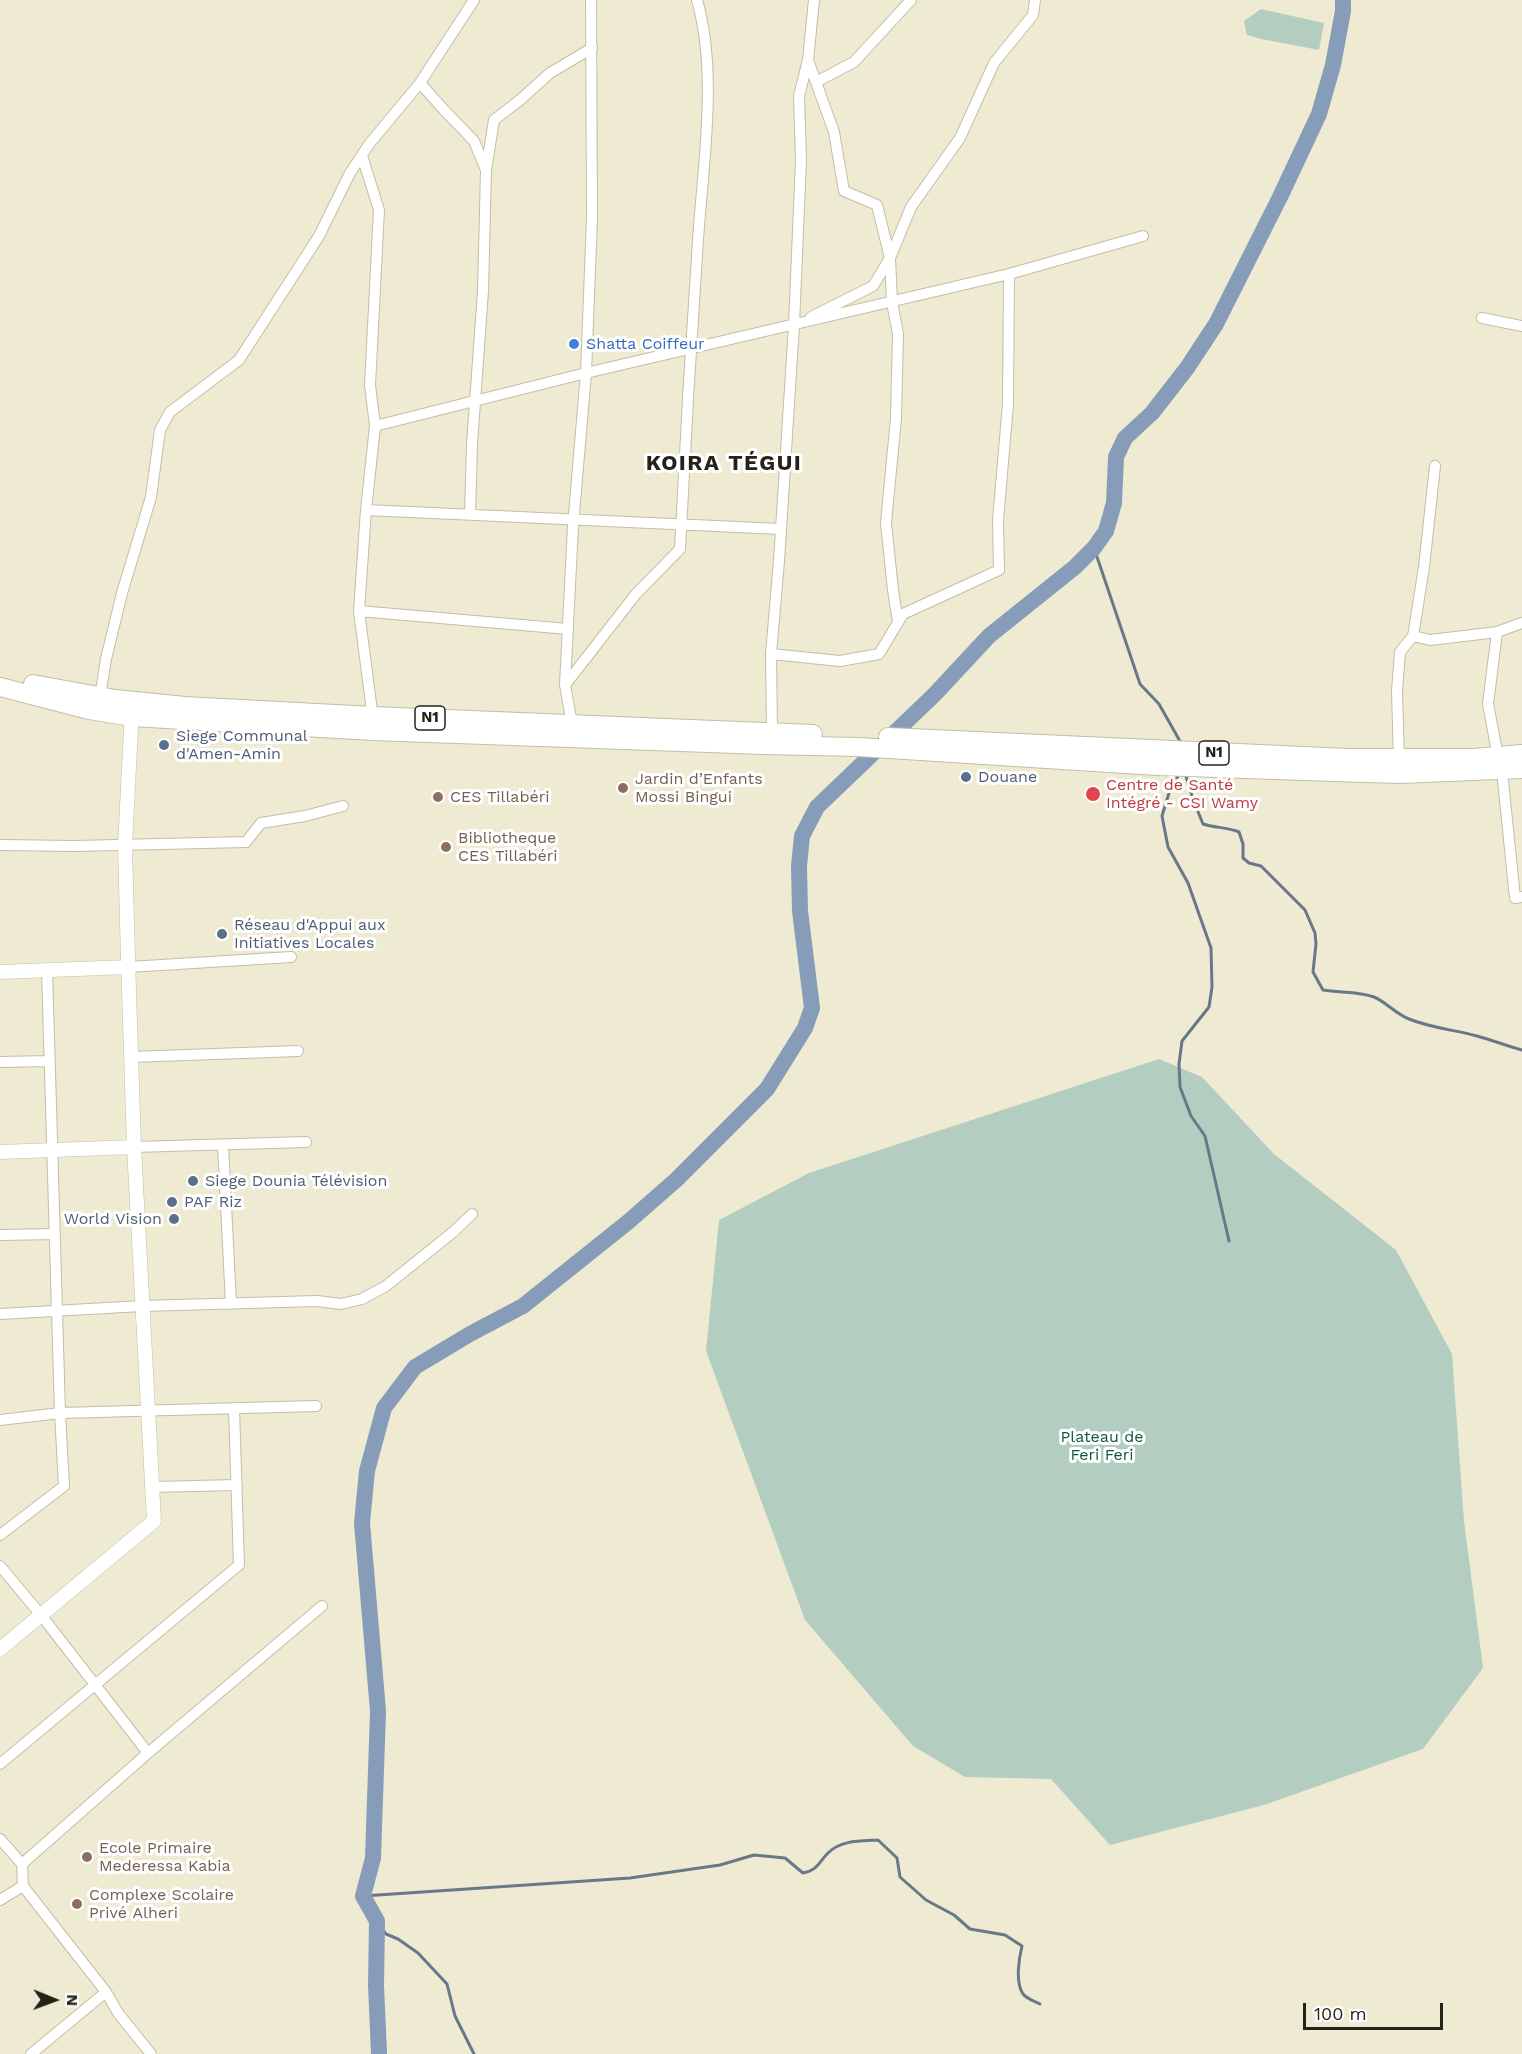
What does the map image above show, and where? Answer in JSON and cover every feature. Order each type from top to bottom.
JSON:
[{"type":"main road","name":"N1","points":[[0,677],[100,697],[132,709]]},
{"type":"main road","name":"N1","points":[[0,687],[89,710],[132,709],[373,724],[860,742],[1400,766],[1500,764],[1522,769]]},
{"type":"main road","name":"N1","points":[[574,731],[772,732],[860,742]]},
{"type":"main road","name":"N1","points":[[1500,764],[1522,754]]},
{"type":"street","points":[[100,697],[106,659],[122,593],[151,497],[160,430],[170,412],[239,360],[319,236],[350,173],[420,83],[474,0]]},
{"type":"street","points":[[574,731],[565,685],[573,519],[586,373],[592,218],[591,0]]},
{"type":"street","points":[[565,685],[636,594],[680,549],[708,97],[703,21],[696,0]]},
{"type":"street","points":[[772,732],[771,654],[795,325],[801,160],[799,96],[808,60],[814,0]]},
{"type":"street","points":[[816,82],[854,62],[911,0]]},
{"type":"street","points":[[795,325],[873,286],[890,258],[910,207],[960,138],[994,63],[1033,15],[1035,0]]},
{"type":"street","points":[[470,514],[483,291],[486,170],[495,120],[550,73],[592,48]]},
{"type":"street","points":[[808,60],[834,132],[844,191],[877,205],[890,258],[892,302],[898,334],[898,374],[886,523],[892,590],[898,622]]},
{"type":"street","points":[[420,83],[474,141],[486,170]]},
{"type":"street","points":[[362,156],[379,210],[370,385],[375,426],[359,610],[373,724]]},
{"type":"street","points":[[375,426],[586,373],[1009,274],[1143,236]]},
{"type":"street","points":[[771,654],[840,661],[879,654],[903,614],[999,570],[998,519],[1008,404],[1009,274]]},
{"type":"street","points":[[1482,318],[1522,326]]},
{"type":"street","points":[[1400,766],[1397,691],[1400,652],[1413,636],[1436,466]]},
{"type":"street","points":[[366,510],[781,529]]},
{"type":"street","points":[[359,610],[568,629]]},
{"type":"street","points":[[1413,636],[1430,640],[1497,632],[1522,623]]},
{"type":"street","points":[[1497,632],[1488,704],[1500,764],[1515,898],[1522,897]]},
{"type":"street","points":[[0,1649],[154,1521],[134,1147],[125,845],[132,709]]},
{"type":"street","points":[[0,845],[246,842],[261,823],[305,816],[343,806]]},
{"type":"street","points":[[0,972],[291,957]]},
{"type":"street","points":[[0,1536],[64,1486],[47,970]]},
{"type":"street","points":[[131,1057],[298,1051]]},
{"type":"street","points":[[0,1062],[50,1061]]},
{"type":"street","points":[[0,1152],[306,1142]]},
{"type":"street","points":[[223,1145],[231,1304]]},
{"type":"street","points":[[0,1314],[142,1306],[317,1301],[341,1304],[362,1299],[386,1286],[472,1214]]},
{"type":"street","points":[[0,1235],[54,1234]]},
{"type":"street","points":[[0,1420],[60,1413],[315,1406]]},
{"type":"street","points":[[0,1764],[239,1565],[234,1408]]},
{"type":"street","points":[[152,1487],[237,1485]]},
{"type":"street","points":[[0,1566],[148,1753]]},
{"type":"street","points":[[22,1864],[148,1753],[322,1606]]},
{"type":"street","points":[[0,1839],[22,1864],[23,1886],[106,1992],[118,2013],[150,2054]]},
{"type":"street","points":[[0,1900],[23,1886]]},
{"type":"street","points":[[31,2054],[106,1992]]},
{"type":"green space","points":[[1261,9],[1324,23],[1319,50],[1247,35],[1244,21]]},
{"type":"green space","name":"Plateau de Feri Feri","points":[[1159,1059],[1202,1077],[1274,1154],[1396,1250],[1452,1354],[1464,1521],[1483,1668],[1423,1749],[1264,1805],[1110,1845],[1051,1779],[965,1777],[913,1746],[805,1620],[706,1351],[719,1220],[809,1173]]},
{"type":"waterway","points":[[379,2054],[376,1985],[377,1921],[363,1896],[373,1858],[378,1711],[362,1523],[367,1471],[384,1408],[415,1367],[523,1306],[628,1222],[676,1180],[767,1089],[805,1028],[812,1008],[800,911],[799,866],[802,836],[817,807],[935,694],[989,636],[1075,567],[1094,548],[1106,531],[1114,503],[1116,457],[1125,438],[1152,413],[1187,368],[1216,324],[1319,114],[1333,65],[1343,0]]},
{"type":"waterway","points":[[1094,548],[1140,684],[1159,704],[1181,743]]},
{"type":"waterway","points":[[1185,773],[1203,824],[1239,832],[1243,844],[1243,858],[1249,863],[1261,866],[1305,910],[1315,933],[1313,972],[1323,990],[1368,995],[1378,999],[1404,1017],[1417,1022],[1477,1036],[1522,1050]]},
{"type":"waterway","points":[[1179,774],[1169,793],[1162,816],[1168,847],[1188,883],[1211,948],[1212,987],[1209,1007],[1182,1041],[1179,1064],[1180,1087],[1191,1116],[1205,1136],[1229,1241]]},
{"type":"waterway","points":[[363,1896],[630,1878],[720,1865],[754,1855],[785,1858],[803,1873],[815,1868],[828,1853],[839,1846],[851,1842],[878,1840],[897,1858],[900,1877],[926,1900],[954,1915],[970,1929],[1005,1935],[1022,1946],[1018,1970],[1019,1983],[1023,1994],[1040,2004]]},
{"type":"waterway","points":[[377,1921],[386,1934],[398,1939],[418,1953],[447,1984],[455,2016],[474,2054]]},
{"type":"place","name":"Shatta Coiffeur","points":[[574,344]]},
{"type":"place","name":"Siege Communal d'Amen-Amin","points":[[164,745]]},
{"type":"place","name":"Douane","points":[[966,777]]},
{"type":"place","name":"Jardin d’Enfants Mossi Bingui","points":[[623,788]]},
{"type":"place","name":"Centre de Santé Intégré - CSI Wamy","points":[[1093,794]]},
{"type":"place","name":"CES Tillabéri","points":[[438,797]]},
{"type":"place","name":"Bibliotheque CES Tillabéri","points":[[446,847]]},
{"type":"place","name":"Réseau d'Appui aux Initiatives Locales","points":[[222,934]]},
{"type":"place","name":"Siege Dounia Télévision","points":[[193,1181]]},
{"type":"place","name":"PAF Riz","points":[[172,1202]]},
{"type":"place","name":"World Vision","points":[[174,1219]]},
{"type":"place","name":"Ecole Primaire Mederessa Kabia","points":[[87,1857]]},
{"type":"place","name":"Complexe Scolaire Privé Alheri","points":[[77,1904]]},
{"type":"district","name":"KOIRA TÉGUI","points":[[724,464]]}]
